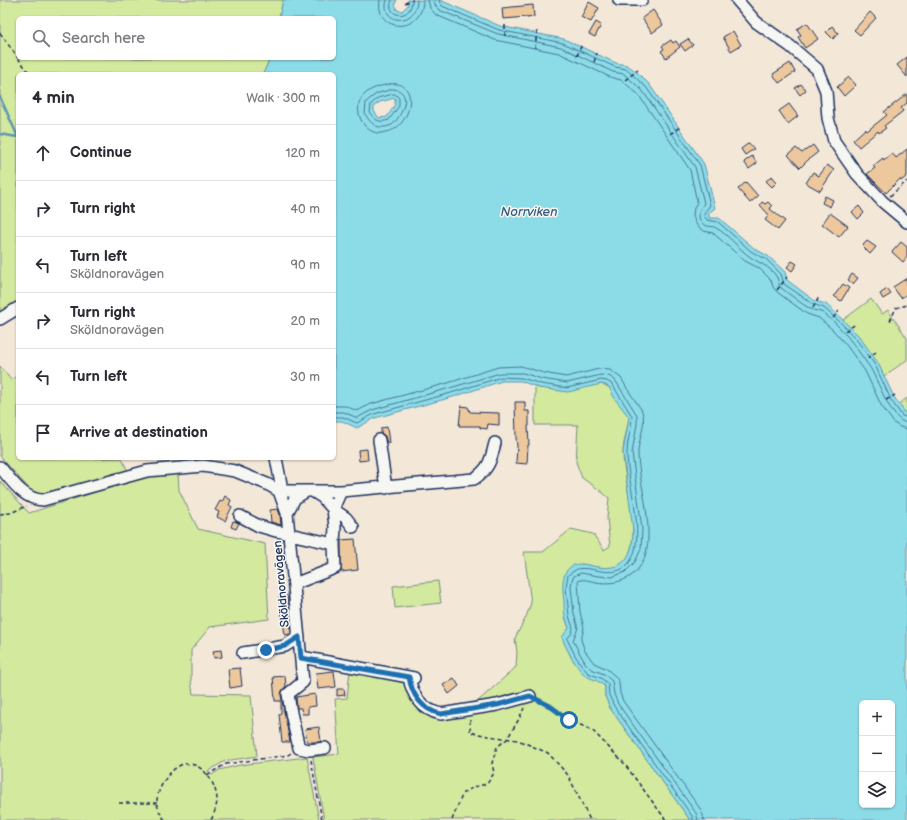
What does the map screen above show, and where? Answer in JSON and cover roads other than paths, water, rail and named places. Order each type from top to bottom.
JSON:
[{"type":"street","points":[[619,0],[642,0]]},
{"type":"street","points":[[737,0],[756,22],[790,46],[817,69],[826,91],[828,118],[834,141],[856,174],[883,202],[907,222]]},
{"type":"street","points":[[0,319],[16,309]]},
{"type":"street","points":[[380,440],[386,488]]},
{"type":"street","points":[[0,467],[24,494],[35,500],[43,500],[147,471],[202,466],[235,471],[279,491],[341,491],[474,479],[484,472],[491,459],[495,443]]},
{"type":"street","name":"Sköldnoravägen","points":[[276,460],[281,484],[279,491],[287,513],[303,682],[288,694],[290,713],[304,749],[325,748]]},
{"type":"street","points":[[294,584],[335,568],[335,526],[333,509],[341,491]]},
{"type":"street","points":[[287,513],[295,498],[310,492],[326,500],[333,509],[346,518],[353,527]]},
{"type":"street","points":[[240,516],[258,526],[334,544]]},
{"type":"street","points":[[243,653],[285,646],[299,637]]},
{"type":"street","points":[[301,658],[411,677],[411,689],[416,698],[433,712],[441,714],[497,705],[530,696]]},
{"type":"water","name":"Norrviken","points":[[283,0],[397,0],[395,4],[397,10],[402,11],[408,5],[408,0],[440,0],[500,26],[564,39],[616,63],[627,65],[637,72],[649,84],[704,164],[715,208],[709,213],[709,218],[719,218],[755,249],[768,256],[785,272],[787,280],[815,301],[826,304],[859,336],[878,363],[894,397],[907,416],[907,820],[690,820],[610,708],[605,696],[605,686],[585,675],[575,663],[568,652],[562,637],[569,628],[565,614],[563,589],[566,572],[573,565],[580,564],[608,568],[615,566],[626,559],[633,539],[623,452],[629,417],[615,399],[609,387],[601,384],[568,392],[539,388],[521,381],[502,381],[453,397],[375,418],[357,428],[342,421],[336,421],[336,72],[264,72],[269,60],[336,60],[336,16],[279,16]],"holes":[[[395,98],[395,105],[387,117],[379,118],[374,111],[374,106],[380,102]]]},
{"type":"waterway","points":[[0,97],[16,133]]},
{"type":"waterway","points":[[0,134],[16,137]]}]
